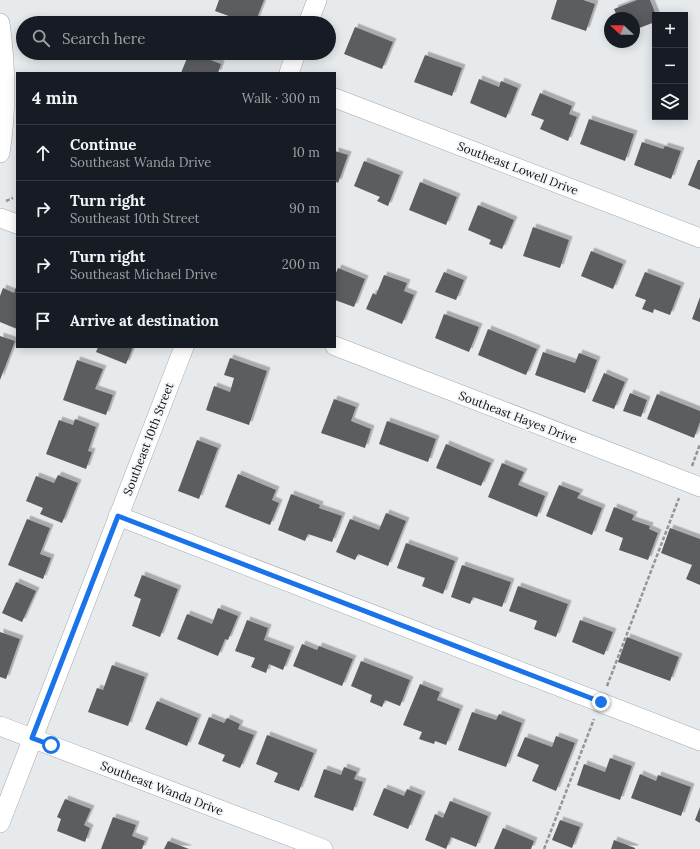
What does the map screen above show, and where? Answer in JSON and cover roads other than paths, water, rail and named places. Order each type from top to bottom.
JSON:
[{"type":"street","points":[[311,16],[317,0]]},
{"type":"street","points":[[0,23],[4,55],[6,97],[5,120],[0,153]]},
{"type":"street","points":[[289,72],[294,60]]},
{"type":"street","name":"Southeast Lowell Drive","points":[[336,98],[700,238]]},
{"type":"street","points":[[0,218],[16,224]]},
{"type":"street","name":"Southeast Hayes Drive","points":[[336,346],[693,485]]},
{"type":"street","name":"Southeast 10th Street","points":[[0,823],[184,348]]},
{"type":"street","points":[[118,516],[700,741]]},
{"type":"street","name":"Southeast Wanda Drive","points":[[0,726],[323,849]]}]
